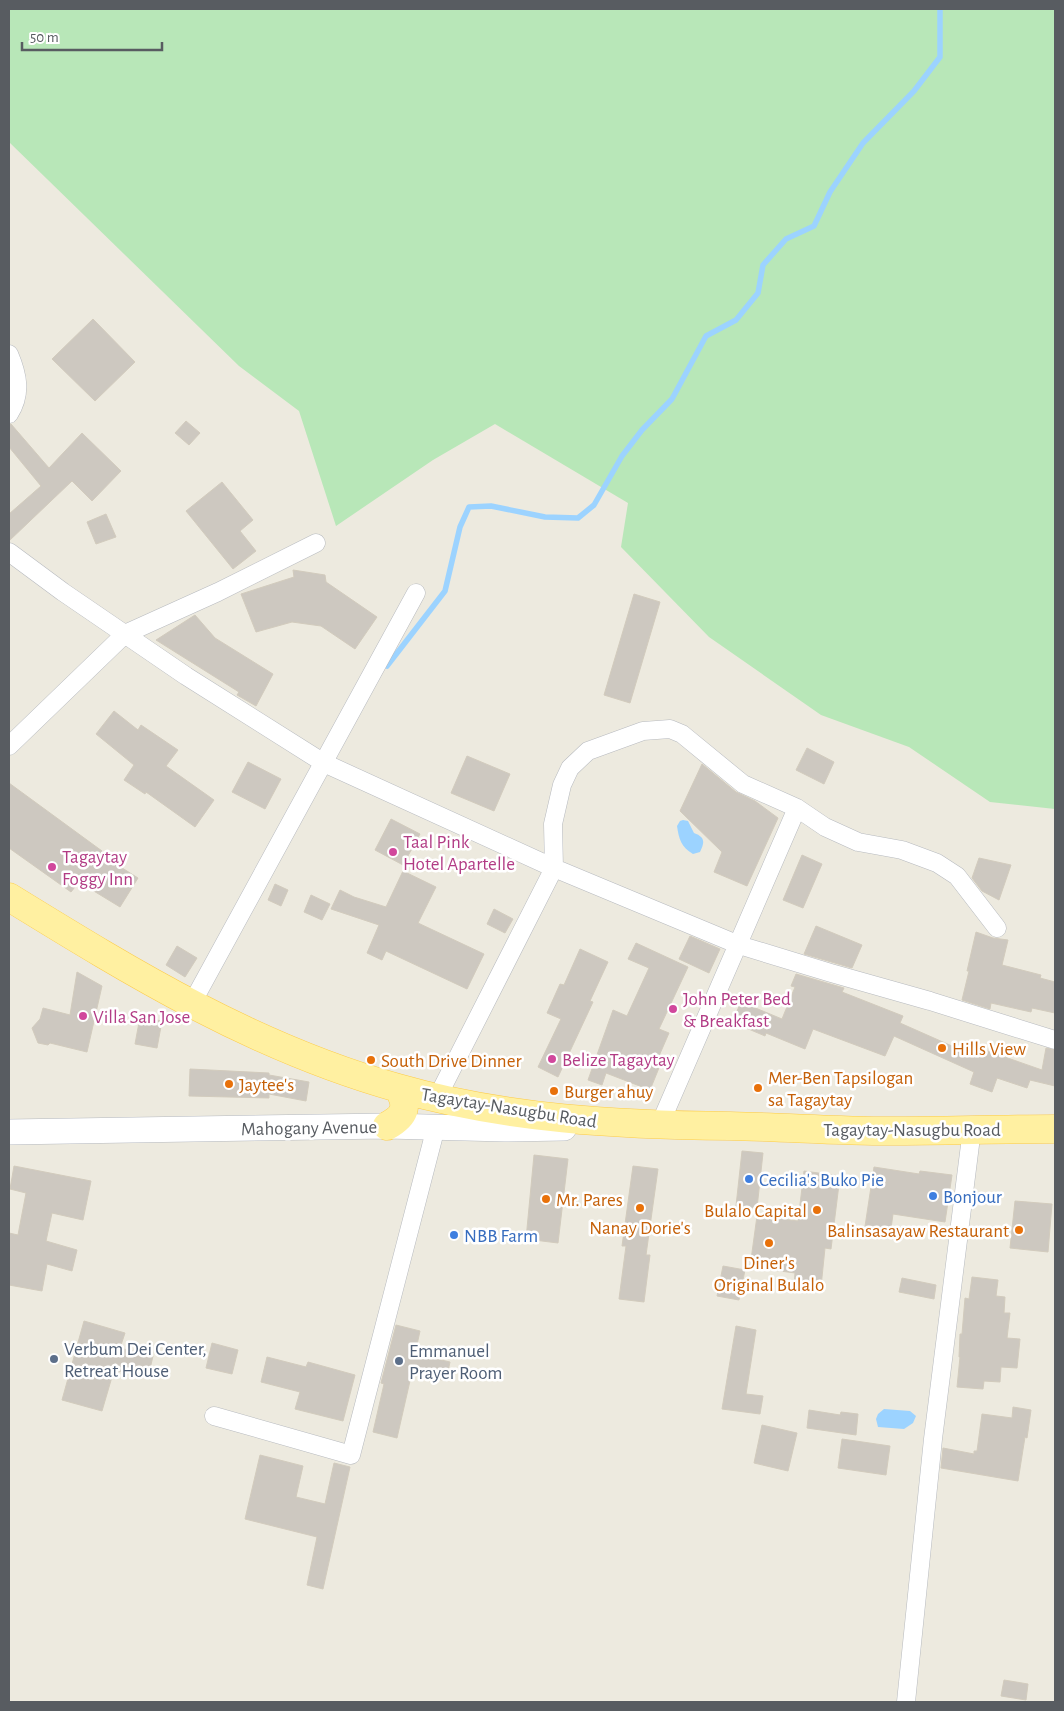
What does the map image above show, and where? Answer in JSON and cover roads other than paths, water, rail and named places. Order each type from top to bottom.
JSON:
[{"type":"main road","name":"Tagaytay-Nasugbu Road","points":[[9,897],[119,964],[191,1005],[247,1033],[294,1053],[398,1088],[438,1098],[516,1112],[608,1123],[861,1130],[1055,1129]]},
{"type":"main road","points":[[387,1126],[402,1115],[405,1106],[398,1088]]},
{"type":"main road","name":"Mahogany Avenue","points":[[9,1132],[387,1126],[505,1129],[564,1128],[608,1123]]},
{"type":"street","points":[[9,354],[16,371],[18,387],[16,398],[9,414]]},
{"type":"street","points":[[9,746],[125,634],[218,592],[316,543]]},
{"type":"street","points":[[9,552],[63,592],[186,676],[324,762],[554,868],[739,944],[831,974],[930,1001],[1055,1040]]},
{"type":"street","points":[[191,1005],[416,592]]},
{"type":"street","points":[[438,1098],[554,868],[552,824],[562,785],[570,768],[588,751],[643,731],[670,729],[682,734],[743,784],[797,808],[825,827],[858,842],[902,850],[937,863],[957,876],[997,928]]},
{"type":"street","points":[[660,1124],[797,808]]},
{"type":"street","points":[[214,1416],[351,1455],[436,1127]]},
{"type":"street","points":[[906,1702],[933,1439],[972,1129]]},
{"type":"water","points":[[683,820],[688,821],[694,833],[702,838],[703,845],[700,852],[693,854],[681,842],[677,826]]},
{"type":"water","points":[[884,1409],[910,1411],[916,1416],[913,1423],[904,1429],[878,1427],[876,1419],[878,1414]]},
{"type":"waterway","points":[[387,666],[445,591],[460,527],[469,507],[491,506],[545,517],[578,518],[594,505],[622,456],[642,430],[672,399],[706,336],[736,320],[758,293],[763,265],[786,239],[814,226],[830,192],[863,143],[914,91],[940,57],[940,9]]},
{"type":"place","name":"Taal Pink Hotel Apartelle","points":[[393,852]]},
{"type":"place","name":"Tagaytay Foggy Inn","points":[[52,867]]},
{"type":"place","name":"John Peter Bed & Breakfast","points":[[673,1009]]},
{"type":"place","name":"Villa San Jose","points":[[83,1016]]},
{"type":"place","name":"Hills View","points":[[942,1048]]},
{"type":"place","name":"Belize Tagaytay","points":[[552,1059]]},
{"type":"place","name":"South Drive Dinner","points":[[371,1060]]},
{"type":"place","name":"Jaytee's","points":[[229,1084]]},
{"type":"place","name":"Mer-Ben Tapsilogan sa Tagaytay","points":[[758,1088]]},
{"type":"place","name":"Burger ahuy","points":[[554,1091]]},
{"type":"place","name":"Cecilia's Buko Pie","points":[[749,1179]]},
{"type":"place","name":"Bonjour","points":[[933,1196]]},
{"type":"place","name":"Mr. Pares","points":[[546,1199]]},
{"type":"place","name":"Nanay Dorie's","points":[[640,1208]]},
{"type":"place","name":"Bulalo Capital","points":[[817,1210]]},
{"type":"place","name":"Balinsasayaw Restaurant","points":[[1019,1230]]},
{"type":"place","name":"NBB Farm","points":[[454,1235]]},
{"type":"place","name":"Diner's Original Bulalo","points":[[769,1243]]},
{"type":"place","name":"Verbum Dei Center, Retreat House","points":[[54,1359]]},
{"type":"place","name":"Emmanuel Prayer Room","points":[[399,1361]]}]
